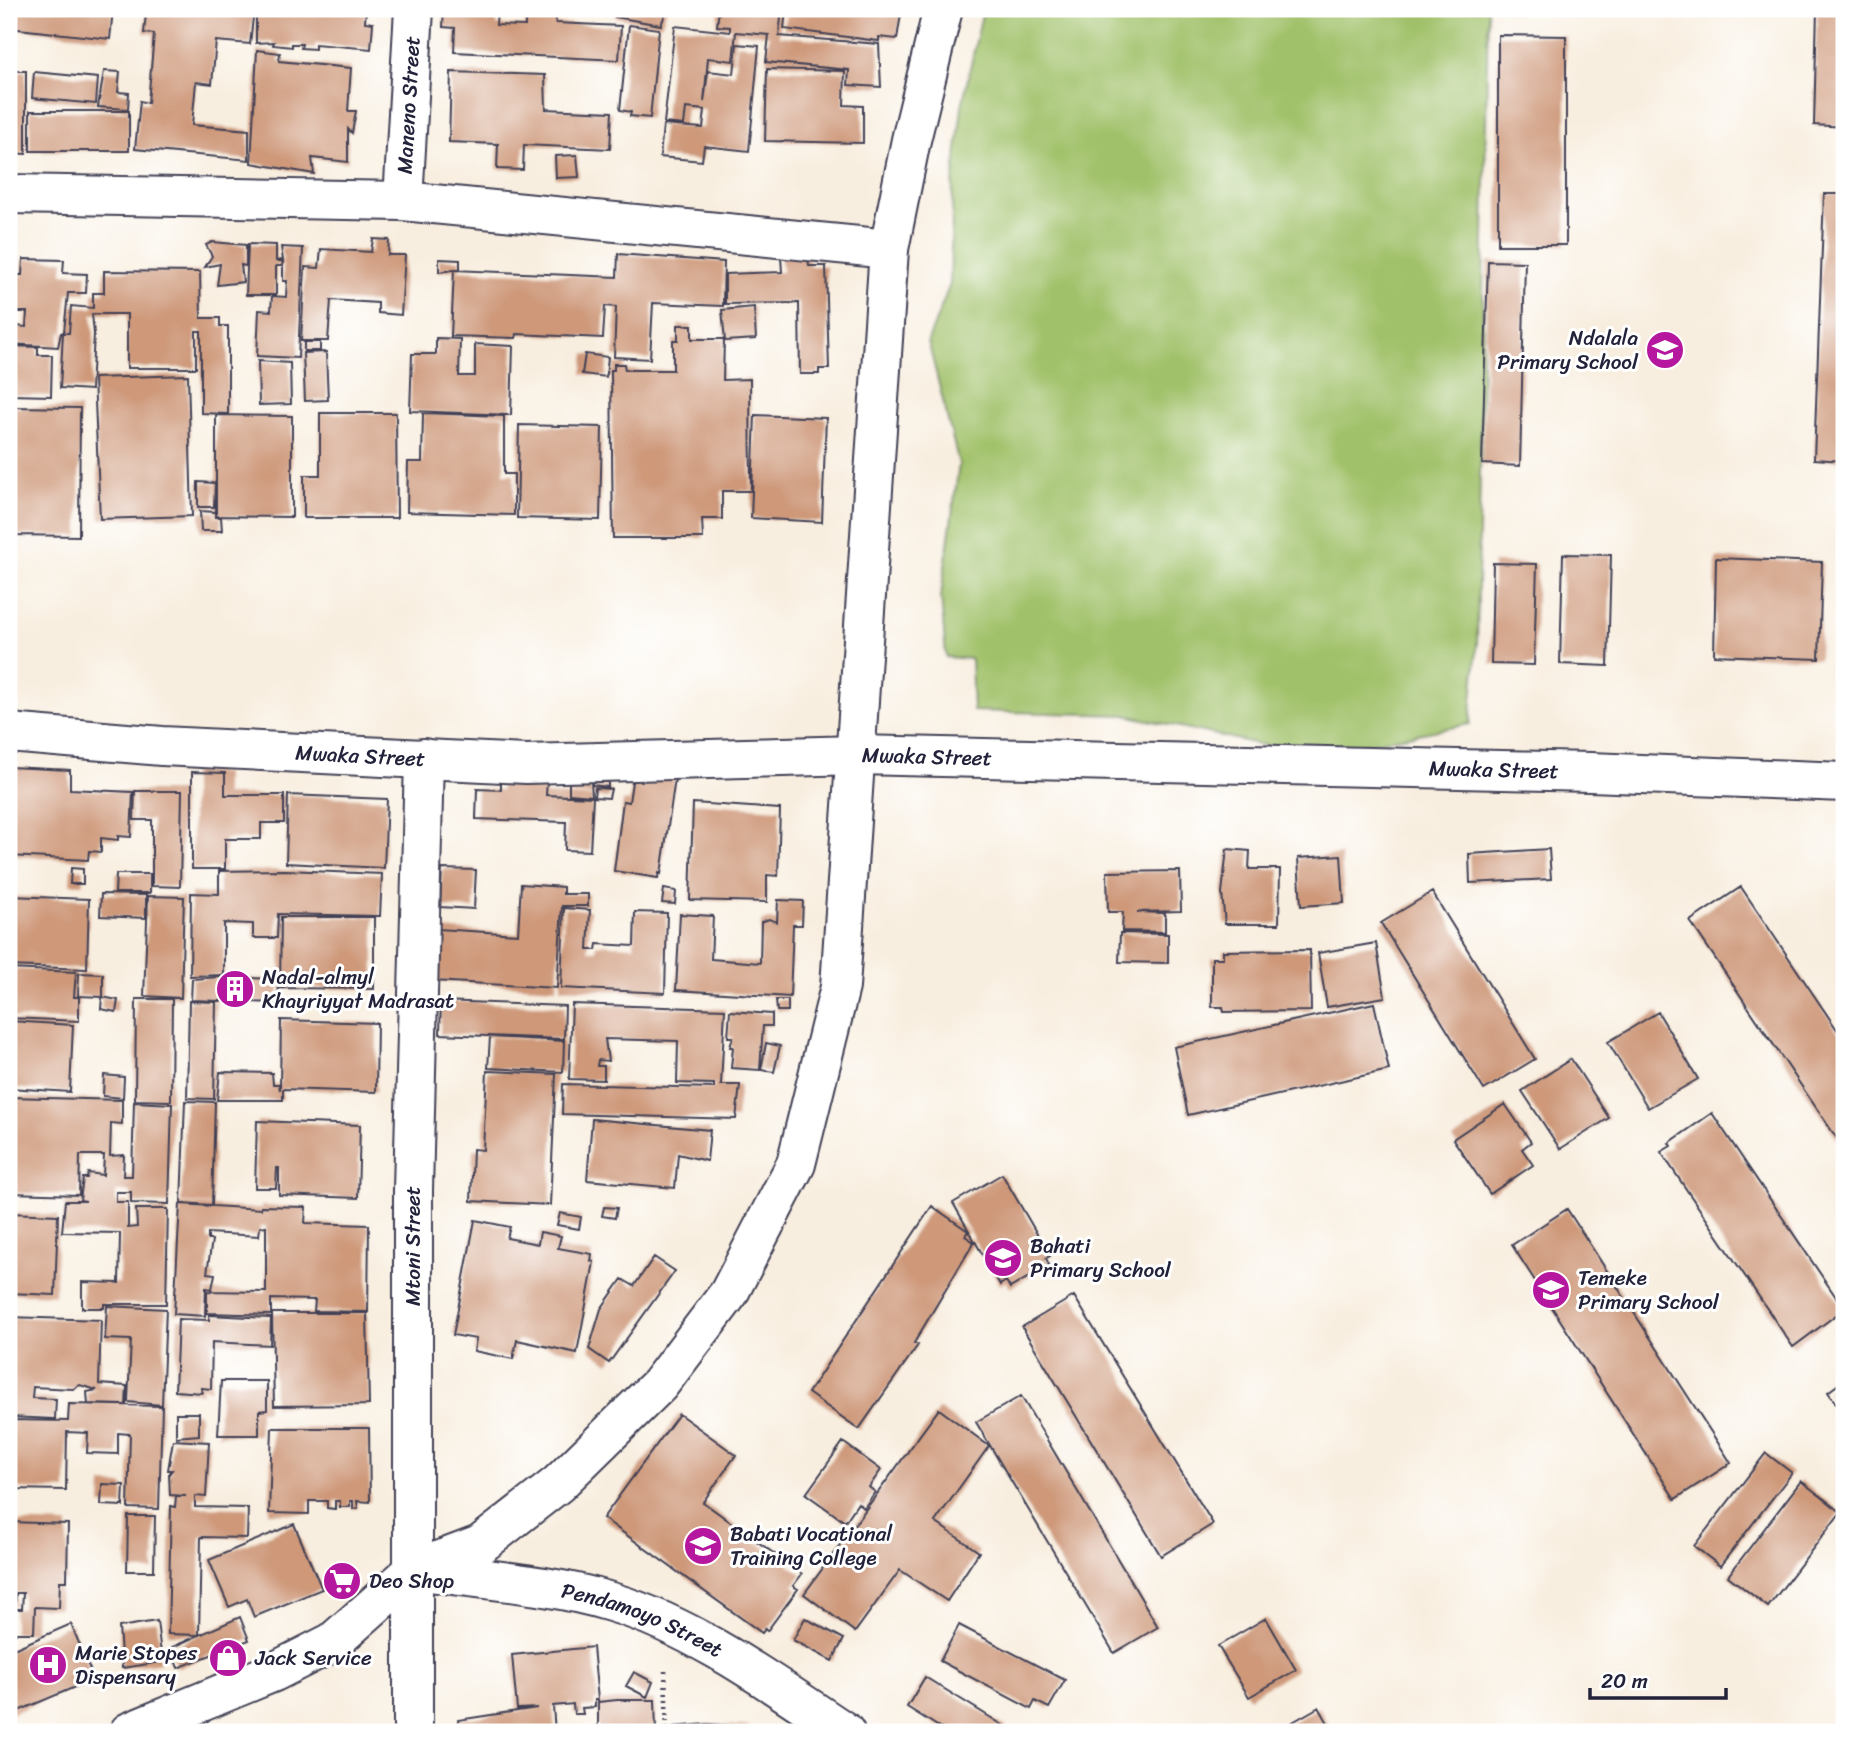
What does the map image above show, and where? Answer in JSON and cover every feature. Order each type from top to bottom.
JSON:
[{"type":"street","name":"Maneno Street","points":[[403,201],[414,9]]},
{"type":"street","points":[[146,1729],[274,1672],[333,1642],[414,1570],[480,1545],[558,1484],[659,1385],[729,1293],[796,1164],[840,987],[858,755],[865,581],[890,249],[911,140],[943,9]]},
{"type":"street","points":[[9,194],[403,201],[890,249]]},
{"type":"street","name":"Mwaka Street","points":[[9,733],[162,746],[526,764],[858,755],[1590,772],[1844,782]]},
{"type":"street","name":"Mtoni Street","points":[[414,1732],[412,1203],[424,758]]},
{"type":"street","name":"Pendamoyo Street","points":[[414,1570],[557,1590],[613,1602],[731,1657],[845,1732]]},
{"type":"path","points":[[665,1624],[667,1732]]},
{"type":"green space","points":[[983,9],[1488,9],[1477,647],[1470,724],[1361,745],[1267,746],[1125,715],[973,711],[971,659],[946,657],[941,596],[959,464],[928,341],[950,284],[953,185],[962,106]]},
{"type":"building","points":[[9,9],[113,9],[110,39],[9,28]]},
{"type":"building","points":[[155,9],[254,9],[250,44],[216,41],[212,84],[196,82],[192,125],[249,130],[249,160],[135,149],[140,101],[148,103],[154,34],[144,33],[146,14],[154,15]]},
{"type":"building","points":[[267,9],[366,9],[365,22],[373,23],[371,49],[315,44],[315,49],[301,48],[302,44],[292,44],[292,47],[273,45],[274,42],[256,43],[256,11],[267,12]]},
{"type":"building","points":[[444,9],[497,9],[496,25],[525,26],[525,9],[530,9],[555,10],[556,23],[621,26],[619,60],[454,52],[455,28],[443,27]]},
{"type":"building","points":[[569,9],[593,9],[592,14]]},
{"type":"building","points":[[617,9],[667,9],[661,25],[615,17]]},
{"type":"building","points":[[719,9],[782,9],[779,36],[879,44],[881,87],[848,85],[849,70],[766,62],[769,35],[736,32],[733,61],[708,58],[704,102],[708,71],[734,74],[737,44],[759,46],[749,151],[704,146],[702,161],[660,157],[663,125],[703,128],[705,110],[686,108],[684,125],[664,123],[675,26],[730,32],[730,27],[717,26]]},
{"type":"building","points":[[786,9],[885,9],[884,13],[901,14],[897,39],[879,37],[879,41],[784,29]]},
{"type":"building","points":[[1817,9],[1844,9],[1844,127],[1814,125]]},
{"type":"building","points":[[629,25],[659,29],[650,118],[630,116],[631,112],[620,110]]},
{"type":"building","points":[[1498,35],[1566,36],[1566,245],[1498,245]]},
{"type":"building","points":[[257,50],[280,53],[279,61],[351,68],[348,111],[356,111],[352,133],[348,129],[348,162],[312,158],[314,174],[251,163]]},
{"type":"building","points":[[767,69],[845,71],[844,105],[863,106],[863,143],[765,141]]},
{"type":"building","points":[[9,71],[26,71],[26,154],[9,153]]},
{"type":"building","points":[[104,71],[120,72],[118,92],[129,93],[128,109],[98,107]]},
{"type":"building","points":[[34,72],[98,78],[96,104],[32,98]]},
{"type":"building","points":[[451,72],[545,75],[546,109],[612,112],[610,149],[524,145],[523,170],[497,169],[498,144],[449,142]]},
{"type":"building","points":[[30,111],[129,111],[129,151],[30,151]]},
{"type":"building","points":[[577,155],[579,177],[556,178],[555,156]]},
{"type":"building","points":[[1824,194],[1844,194],[1844,461],[1814,459]]},
{"type":"building","points":[[373,239],[389,240],[388,255],[405,255],[401,315],[378,313],[378,303],[331,300],[328,341],[301,341],[305,267],[319,268],[321,249],[371,252]]},
{"type":"building","points":[[212,242],[246,245],[246,266],[241,265],[243,282],[217,285],[220,264],[205,267],[212,256],[206,245]]},
{"type":"building","points":[[248,244],[276,245],[276,261],[283,260],[282,266],[276,266],[276,295],[246,295]]},
{"type":"building","points":[[281,247],[303,248],[298,358],[257,356],[259,310],[271,311],[272,296],[286,297],[287,281],[283,281]]},
{"type":"building","points":[[618,254],[724,262],[723,306],[653,303],[650,359],[614,357],[616,307],[605,306],[603,338],[517,334],[516,338],[451,336],[454,270],[617,277]]},
{"type":"building","points":[[808,256],[809,266],[826,266],[829,369],[819,369],[819,374],[800,374],[799,303],[725,304],[725,274],[782,272],[781,257]]},
{"type":"building","points":[[23,259],[64,260],[63,273],[87,274],[86,293],[68,293],[64,332],[61,333],[58,347],[10,344],[12,330],[16,326],[26,327],[27,312],[9,312],[9,275],[22,275]]},
{"type":"building","points":[[439,259],[460,260],[460,269],[439,272]]},
{"type":"building","points":[[1488,261],[1525,262],[1520,466],[1482,464]]},
{"type":"building","points":[[104,271],[200,272],[201,318],[220,318],[220,326],[228,326],[228,414],[201,413],[201,331],[196,331],[196,368],[127,368],[127,314],[92,314],[94,334],[91,390],[60,388],[63,333],[69,333],[71,306],[93,308],[93,293],[104,293]]},
{"type":"building","points":[[754,307],[756,339],[725,341],[722,310]]},
{"type":"building","points":[[678,325],[692,325],[692,339],[724,339],[723,380],[750,379],[751,491],[722,491],[722,519],[702,519],[703,538],[613,538],[611,370],[614,370],[614,364],[624,364],[625,370],[673,370],[673,340],[678,340]]},
{"type":"building","points":[[436,338],[460,339],[459,376],[475,376],[475,344],[513,346],[511,415],[410,411],[412,354],[436,354]]},
{"type":"building","points":[[304,342],[320,342],[320,351],[304,351]]},
{"type":"building","points":[[9,346],[38,347],[38,355],[52,355],[51,396],[9,395]]},
{"type":"building","points":[[326,352],[328,400],[305,401],[303,353]]},
{"type":"building","points":[[585,354],[608,357],[606,377],[582,374]]},
{"type":"building","points":[[258,361],[290,363],[291,404],[259,405]]},
{"type":"building","points":[[188,375],[192,516],[100,519],[94,378]]},
{"type":"building","points":[[11,407],[80,408],[79,536],[11,535]]},
{"type":"building","points":[[320,413],[396,413],[397,518],[304,518],[304,475],[320,475]]},
{"type":"building","points":[[423,413],[504,416],[504,474],[514,474],[514,515],[407,512],[408,462],[422,462]]},
{"type":"building","points":[[216,415],[292,416],[292,517],[216,516]]},
{"type":"building","points":[[755,415],[826,418],[822,522],[751,518]]},
{"type":"building","points":[[519,425],[602,427],[600,520],[517,518]]},
{"type":"building","points":[[198,482],[215,483],[214,507],[198,507]]},
{"type":"building","points":[[200,511],[215,512],[215,517],[221,517],[222,531],[201,531]]},
{"type":"building","points":[[1563,554],[1611,555],[1608,666],[1560,664]]},
{"type":"building","points":[[1716,558],[1822,562],[1819,659],[1714,655]]},
{"type":"building","points":[[1493,563],[1537,564],[1534,665],[1491,664]]},
{"type":"building","points":[[9,767],[70,770],[70,789],[133,792],[131,837],[118,836],[118,840],[101,838],[101,852],[89,851],[88,860],[9,856]]},
{"type":"building","points":[[192,772],[225,773],[225,795],[284,795],[284,823],[261,823],[261,839],[225,839],[225,869],[192,869]]},
{"type":"building","points":[[633,775],[675,779],[661,874],[659,873],[658,878],[614,871],[623,801],[629,802]]},
{"type":"building","points":[[501,778],[547,780],[546,795],[593,797],[590,851],[565,850],[566,822],[476,819],[477,789],[501,790]]},
{"type":"building","points":[[592,779],[608,782],[608,787],[592,785]]},
{"type":"building","points":[[569,780],[591,781],[592,796],[569,794]]},
{"type":"building","points":[[595,788],[611,789],[609,798],[594,797]]},
{"type":"building","points":[[135,791],[182,791],[180,887],[152,886],[152,820],[134,820]]},
{"type":"building","points":[[288,795],[387,799],[384,868],[286,863]]},
{"type":"building","points":[[693,803],[780,809],[778,876],[767,875],[767,902],[690,900]]},
{"type":"building","points":[[1227,849],[1250,851],[1249,869],[1280,869],[1279,924],[1225,924],[1222,893]]},
{"type":"building","points":[[1549,849],[1551,879],[1470,883],[1469,854]]},
{"type":"building","points":[[1341,855],[1344,903],[1301,906],[1298,858]]},
{"type":"building","points":[[71,868],[83,869],[83,884],[70,884]]},
{"type":"building","points":[[442,869],[476,870],[474,909],[440,907]]},
{"type":"building","points":[[285,870],[382,874],[380,916],[278,914],[277,938],[253,938],[253,924],[224,923],[224,975],[190,976],[191,893],[219,894],[219,871]]},
{"type":"building","points":[[1180,871],[1181,911],[1137,912],[1165,913],[1165,932],[1122,931],[1123,912],[1108,912],[1107,872]]},
{"type":"building","points":[[116,874],[150,874],[150,893],[115,893]]},
{"type":"building","points":[[521,884],[563,887],[563,894],[588,894],[588,906],[562,906],[557,988],[433,981],[438,929],[518,934]]},
{"type":"building","points":[[1741,887],[1844,1040],[1844,1149],[1690,921]]},
{"type":"building","points":[[664,889],[676,891],[675,904],[662,903]]},
{"type":"building","points":[[1432,892],[1535,1059],[1484,1090],[1381,923]]},
{"type":"building","points":[[101,894],[146,895],[146,918],[100,916]]},
{"type":"building","points":[[9,896],[89,899],[87,969],[9,966]]},
{"type":"building","points":[[148,896],[184,897],[181,998],[144,996]]},
{"type":"building","points":[[778,900],[803,901],[802,925],[793,925],[790,997],[676,990],[680,914],[713,916],[711,959],[760,963],[761,922],[769,919],[777,922]]},
{"type":"building","points":[[564,908],[590,910],[588,950],[596,950],[597,944],[634,946],[635,912],[667,913],[665,993],[561,988]]},
{"type":"building","points":[[281,917],[374,917],[374,989],[280,988]]},
{"type":"building","points":[[1120,933],[1168,934],[1168,963],[1119,962]]},
{"type":"building","points":[[1376,943],[1385,997],[1327,1007],[1318,953]]},
{"type":"building","points":[[1310,950],[1311,1011],[1224,1012],[1223,1007],[1212,1007],[1212,958],[1223,958],[1223,951]]},
{"type":"building","points":[[9,969],[76,972],[74,997],[79,997],[79,1021],[9,1018]]},
{"type":"building","points":[[79,973],[103,974],[103,997],[78,996]]},
{"type":"building","name":"Nadal-almyl Khayriyyat Madrasat","points":[[192,979],[279,979],[278,1003],[191,1000]]},
{"type":"building","points":[[102,997],[118,1000],[116,1012],[101,1009]]},
{"type":"building","points":[[136,999],[172,999],[171,1101],[135,1100]]},
{"type":"building","points":[[776,1000],[788,1000],[788,1011],[777,1011]]},
{"type":"building","points":[[189,1001],[216,1002],[214,1099],[187,1098]]},
{"type":"building","points":[[441,1001],[565,1006],[564,1039],[440,1034]]},
{"type":"building","points":[[1374,1003],[1389,1070],[1188,1115],[1174,1047]]},
{"type":"building","points":[[572,1004],[725,1009],[721,1085],[740,1085],[736,1119],[562,1114],[563,1084],[714,1088],[714,1084],[677,1083],[678,1041],[605,1039],[608,1061],[598,1060],[597,1066],[604,1066],[604,1080],[569,1079]]},
{"type":"building","points":[[730,1011],[772,1014],[772,1026],[763,1026],[760,1070],[731,1068],[733,1047],[730,1047],[733,1037],[728,1037]]},
{"type":"building","points":[[1658,1012],[1698,1079],[1648,1108],[1608,1042]]},
{"type":"building","points":[[281,1020],[377,1023],[376,1092],[283,1089],[283,1100],[217,1100],[220,1072],[272,1073],[273,1084],[279,1084],[280,1090]]},
{"type":"building","points":[[9,1021],[73,1025],[70,1092],[9,1088]]},
{"type":"building","points":[[490,1037],[564,1041],[563,1072],[488,1068]]},
{"type":"building","points":[[766,1043],[780,1046],[774,1072],[761,1070]]},
{"type":"building","points":[[1571,1059],[1609,1118],[1560,1149],[1522,1091]]},
{"type":"building","points":[[487,1071],[556,1074],[550,1205],[471,1201],[473,1149],[483,1150]]},
{"type":"building","points":[[104,1075],[124,1077],[123,1098],[103,1096]]},
{"type":"building","points":[[9,1097],[122,1100],[122,1124],[111,1123],[110,1156],[124,1155],[123,1176],[132,1176],[134,1102],[172,1104],[169,1204],[131,1203],[131,1192],[116,1192],[116,1202],[128,1202],[128,1228],[137,1227],[136,1209],[168,1209],[166,1304],[104,1304],[104,1308],[82,1308],[82,1282],[119,1283],[120,1233],[62,1232],[65,1201],[86,1201],[80,1200],[83,1178],[87,1178],[88,1173],[103,1175],[104,1155],[80,1155],[79,1195],[9,1193]]},
{"type":"building","points":[[185,1101],[215,1102],[212,1205],[181,1203]]},
{"type":"building","points":[[1505,1104],[1531,1142],[1522,1149],[1533,1165],[1490,1194],[1453,1139]]},
{"type":"building","points":[[1712,1113],[1844,1309],[1793,1347],[1661,1152],[1671,1146],[1669,1143]]},
{"type":"building","points":[[592,1119],[710,1130],[707,1161],[678,1154],[675,1188],[587,1180]]},
{"type":"building","points":[[257,1121],[360,1125],[358,1198],[279,1195],[279,1168],[276,1188],[255,1188]]},
{"type":"building","points":[[1002,1174],[1050,1256],[1046,1258],[1049,1265],[1010,1288],[1006,1281],[1000,1285],[953,1203]]},
{"type":"building","points":[[180,1204],[261,1209],[261,1206],[306,1207],[305,1223],[369,1225],[368,1312],[314,1311],[315,1300],[271,1299],[271,1315],[207,1313],[207,1291],[266,1292],[266,1226],[260,1227],[259,1236],[208,1233],[208,1240],[212,1240],[207,1273],[215,1274],[212,1289],[206,1288],[205,1316],[174,1314]]},
{"type":"building","points":[[932,1206],[968,1231],[965,1236],[974,1242],[914,1343],[918,1345],[859,1429],[808,1393]]},
{"type":"building","points":[[604,1207],[617,1208],[615,1218],[602,1216]]},
{"type":"building","points":[[1567,1209],[1731,1463],[1675,1499],[1512,1245]]},
{"type":"building","points":[[9,1213],[58,1215],[55,1295],[9,1293]]},
{"type":"building","points":[[560,1213],[581,1217],[579,1229],[557,1225]]},
{"type":"building","points":[[475,1220],[510,1227],[507,1238],[538,1244],[540,1232],[561,1236],[558,1248],[592,1254],[591,1261],[594,1262],[577,1353],[517,1340],[513,1359],[474,1351],[476,1339],[453,1335]]},
{"type":"building","points":[[654,1257],[675,1271],[609,1363],[589,1349],[601,1309],[622,1279],[634,1286]]},
{"type":"building","points":[[1074,1296],[1213,1524],[1161,1556],[1022,1327]]},
{"type":"building","points":[[107,1306],[166,1309],[162,1405],[128,1402],[131,1340],[105,1339]]},
{"type":"building","points":[[272,1313],[367,1313],[369,1405],[274,1406]]},
{"type":"building","points":[[209,1315],[271,1318],[270,1345],[212,1342],[211,1389],[201,1388],[202,1393],[175,1391],[178,1319],[209,1320]]},
{"type":"building","points":[[9,1317],[101,1320],[99,1384],[127,1386],[126,1405],[88,1404],[87,1392],[97,1390],[80,1385],[73,1389],[33,1387],[32,1398],[56,1399],[55,1419],[9,1417]]},
{"type":"building","points":[[1844,1380],[1844,1410],[1842,1412],[1828,1392]]},
{"type":"building","points":[[221,1381],[267,1381],[267,1410],[259,1411],[259,1435],[218,1435]]},
{"type":"building","points":[[1021,1396],[1158,1627],[1114,1653],[976,1422]]},
{"type":"building","points":[[69,1404],[162,1406],[159,1509],[128,1508],[130,1434],[118,1433],[118,1454],[87,1453],[88,1433],[67,1432],[66,1490],[9,1489],[9,1420],[68,1421]]},
{"type":"building","points":[[939,1409],[989,1446],[935,1522],[979,1552],[947,1601],[900,1570],[855,1632],[804,1594]]},
{"type":"building","points":[[176,1413],[199,1413],[199,1435],[176,1437]]},
{"type":"building","name":"Babati Vocational Training College","points":[[679,1414],[736,1455],[703,1502],[802,1574],[793,1586],[798,1589],[767,1631],[765,1629],[762,1633],[603,1518]]},
{"type":"building","points":[[272,1428],[369,1428],[370,1502],[357,1501],[358,1508],[353,1509],[353,1501],[350,1501],[350,1507],[340,1507],[340,1501],[335,1501],[335,1509],[327,1508],[327,1501],[309,1501],[309,1514],[269,1513]]},
{"type":"building","points":[[173,1440],[209,1442],[206,1497],[195,1496],[195,1507],[248,1508],[247,1538],[201,1537],[199,1635],[168,1634],[171,1506],[175,1507],[176,1496],[186,1496],[170,1495],[169,1474],[172,1470],[168,1470]]},
{"type":"building","points":[[843,1442],[881,1470],[869,1487],[875,1492],[864,1508],[858,1503],[845,1522],[806,1494]]},
{"type":"building","points":[[1766,1453],[1792,1473],[1720,1566],[1694,1546]]},
{"type":"building","points":[[1801,1481],[1841,1512],[1768,1607],[1728,1576]]},
{"type":"building","points":[[102,1484],[124,1485],[123,1506],[101,1505]]},
{"type":"building","points":[[128,1516],[155,1516],[154,1571],[127,1571]]},
{"type":"building","points":[[9,1522],[68,1524],[67,1581],[60,1581],[59,1608],[35,1607],[34,1633],[14,1633],[14,1609],[22,1609],[23,1593],[16,1593],[15,1606],[9,1606]]},
{"type":"building","points":[[294,1524],[322,1589],[254,1617],[247,1599],[229,1607],[209,1560]]},
{"type":"building","points":[[240,1617],[249,1640],[178,1668],[170,1648]]},
{"type":"building","points":[[805,1618],[844,1639],[832,1661],[793,1640]]},
{"type":"building","points":[[1266,1618],[1296,1670],[1249,1697],[1218,1646]]},
{"type":"building","points":[[157,1621],[162,1662],[122,1668],[119,1627]]},
{"type":"building","name":"Marie Stopes Dispensary","points":[[71,1624],[94,1679],[9,1715],[9,1651]]},
{"type":"building","points":[[959,1625],[1065,1680],[1049,1708],[1035,1701],[1031,1709],[940,1661]]},
{"type":"building","points":[[593,1647],[598,1700],[595,1700],[595,1707],[582,1708],[583,1714],[574,1714],[573,1704],[553,1706],[555,1732],[459,1732],[458,1720],[537,1708],[517,1709],[512,1655]]},
{"type":"building","points":[[634,1672],[653,1682],[647,1697],[626,1686]]},
{"type":"building","points":[[925,1677],[1014,1732],[947,1732],[907,1707]]},
{"type":"building","points":[[655,1700],[656,1732],[598,1730],[598,1702]]},
{"type":"building","points":[[1319,1707],[1333,1732],[1275,1732]]},
{"type":"building","points":[[708,1724],[750,1727],[750,1732],[673,1732],[673,1727]]},
{"type":"place","name":"Ndalala Primary School","points":[[1665,350]]},
{"type":"place","name":"Nadal-almyl Khayriyyat Madrasat","points":[[235,989]]},
{"type":"place","name":"Bahati Primary School","points":[[1003,1258]]},
{"type":"place","name":"Temeke Primary School","points":[[1551,1290]]},
{"type":"place","name":"Babati Vocational Training College","points":[[703,1546]]},
{"type":"place","name":"Deo Shop","points":[[342,1581]]},
{"type":"place","name":"Jack Service","points":[[228,1658]]},
{"type":"place","name":"Marie Stopes Dispensary","points":[[48,1665]]}]
